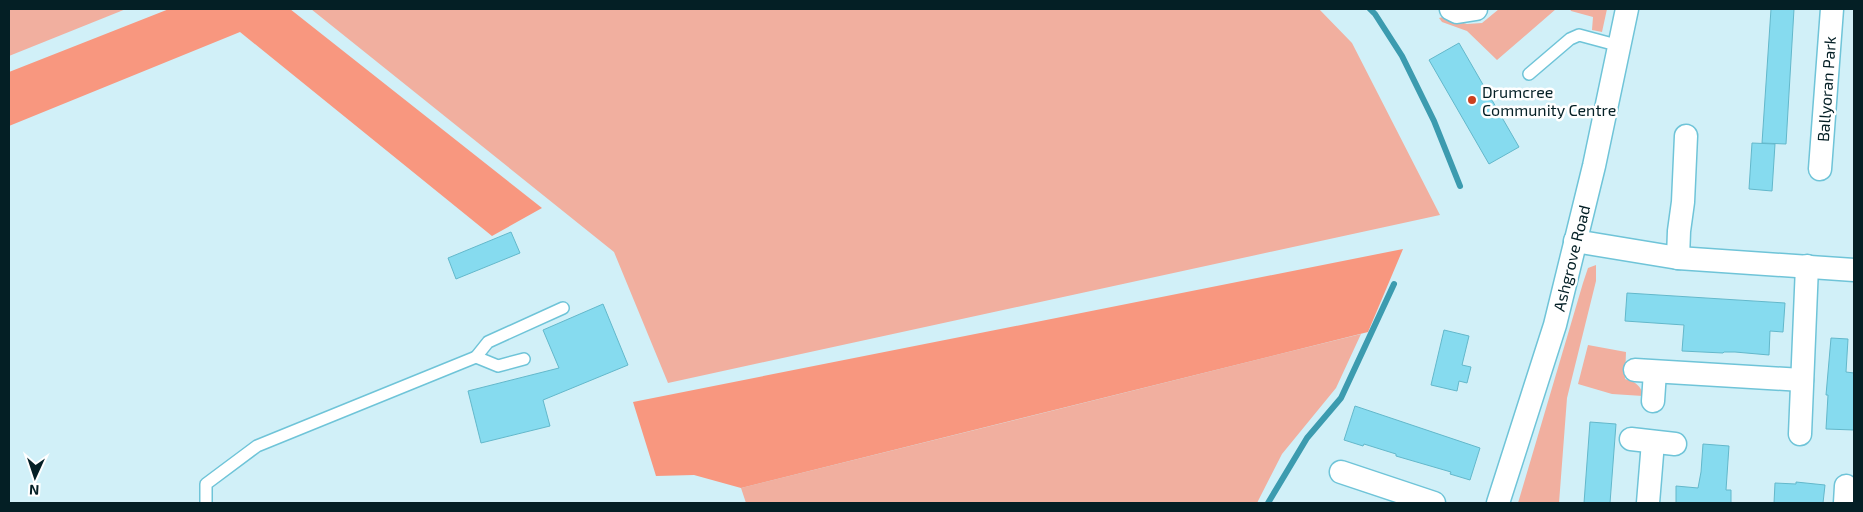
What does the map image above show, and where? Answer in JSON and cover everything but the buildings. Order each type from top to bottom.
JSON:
[{"type":"street","points":[[1451,9],[1457,12],[1476,9]]},
{"type":"street","name":"Ashgrove Road","points":[[1498,503],[1555,325],[1574,241],[1594,166],[1627,9]]},
{"type":"street","name":"Ballyoran Park","points":[[1820,169],[1832,9]]},
{"type":"street","points":[[1678,258],[1686,136]]},
{"type":"street","points":[[1574,241],[1678,258],[1854,270]]},
{"type":"street","points":[[1800,434],[1807,266]]},
{"type":"street","points":[[1653,401],[1645,371],[1802,380]]},
{"type":"street","points":[[1648,503],[1642,441],[1675,444]]},
{"type":"street","points":[[1341,472],[1382,495],[1434,503]]},
{"type":"lane","points":[[1529,74],[1570,39],[1579,35],[1620,46]]},
{"type":"lane","points":[[206,503],[206,484],[257,446],[476,357],[488,342],[563,308]]},
{"type":"lane","points":[[476,357],[498,366],[524,359]]},
{"type":"shaded area","points":[[9,9],[126,9],[9,56]]},
{"type":"shaded area","points":[[169,9],[290,9],[542,208],[492,236],[240,32],[9,126],[9,72]]},
{"type":"shaded area","points":[[311,9],[1319,9],[1352,43],[1440,215],[668,383],[614,252]]},
{"type":"shaded area","points":[[1499,9],[1556,9],[1497,60],[1467,31],[1442,22],[1439,18],[1443,17],[1467,24],[1482,23]]},
{"type":"shaded area","points":[[1570,9],[1607,9],[1602,32],[1592,30],[1593,17],[1571,11]]},
{"type":"shaded area","points":[[1403,249],[1368,332],[741,488],[694,475],[656,476],[633,402]]},
{"type":"shaded area","points":[[1596,265],[1596,281],[1567,398],[1559,503],[1518,503],[1583,283],[1588,268]]},
{"type":"shaded area","points":[[1361,334],[1336,388],[1282,454],[1257,503],[746,503],[741,488]]},
{"type":"shaded area","points":[[1588,345],[1626,352],[1625,379],[1637,384],[1643,396],[1612,394],[1578,384]]},
{"type":"waterway","points":[[1370,9],[1402,56],[1434,121],[1460,186]]},
{"type":"waterway","points":[[1268,503],[1307,438],[1341,398],[1394,284]]},
{"type":"place","name":"Drumcree Community Centre","points":[[1472,100]]}]
